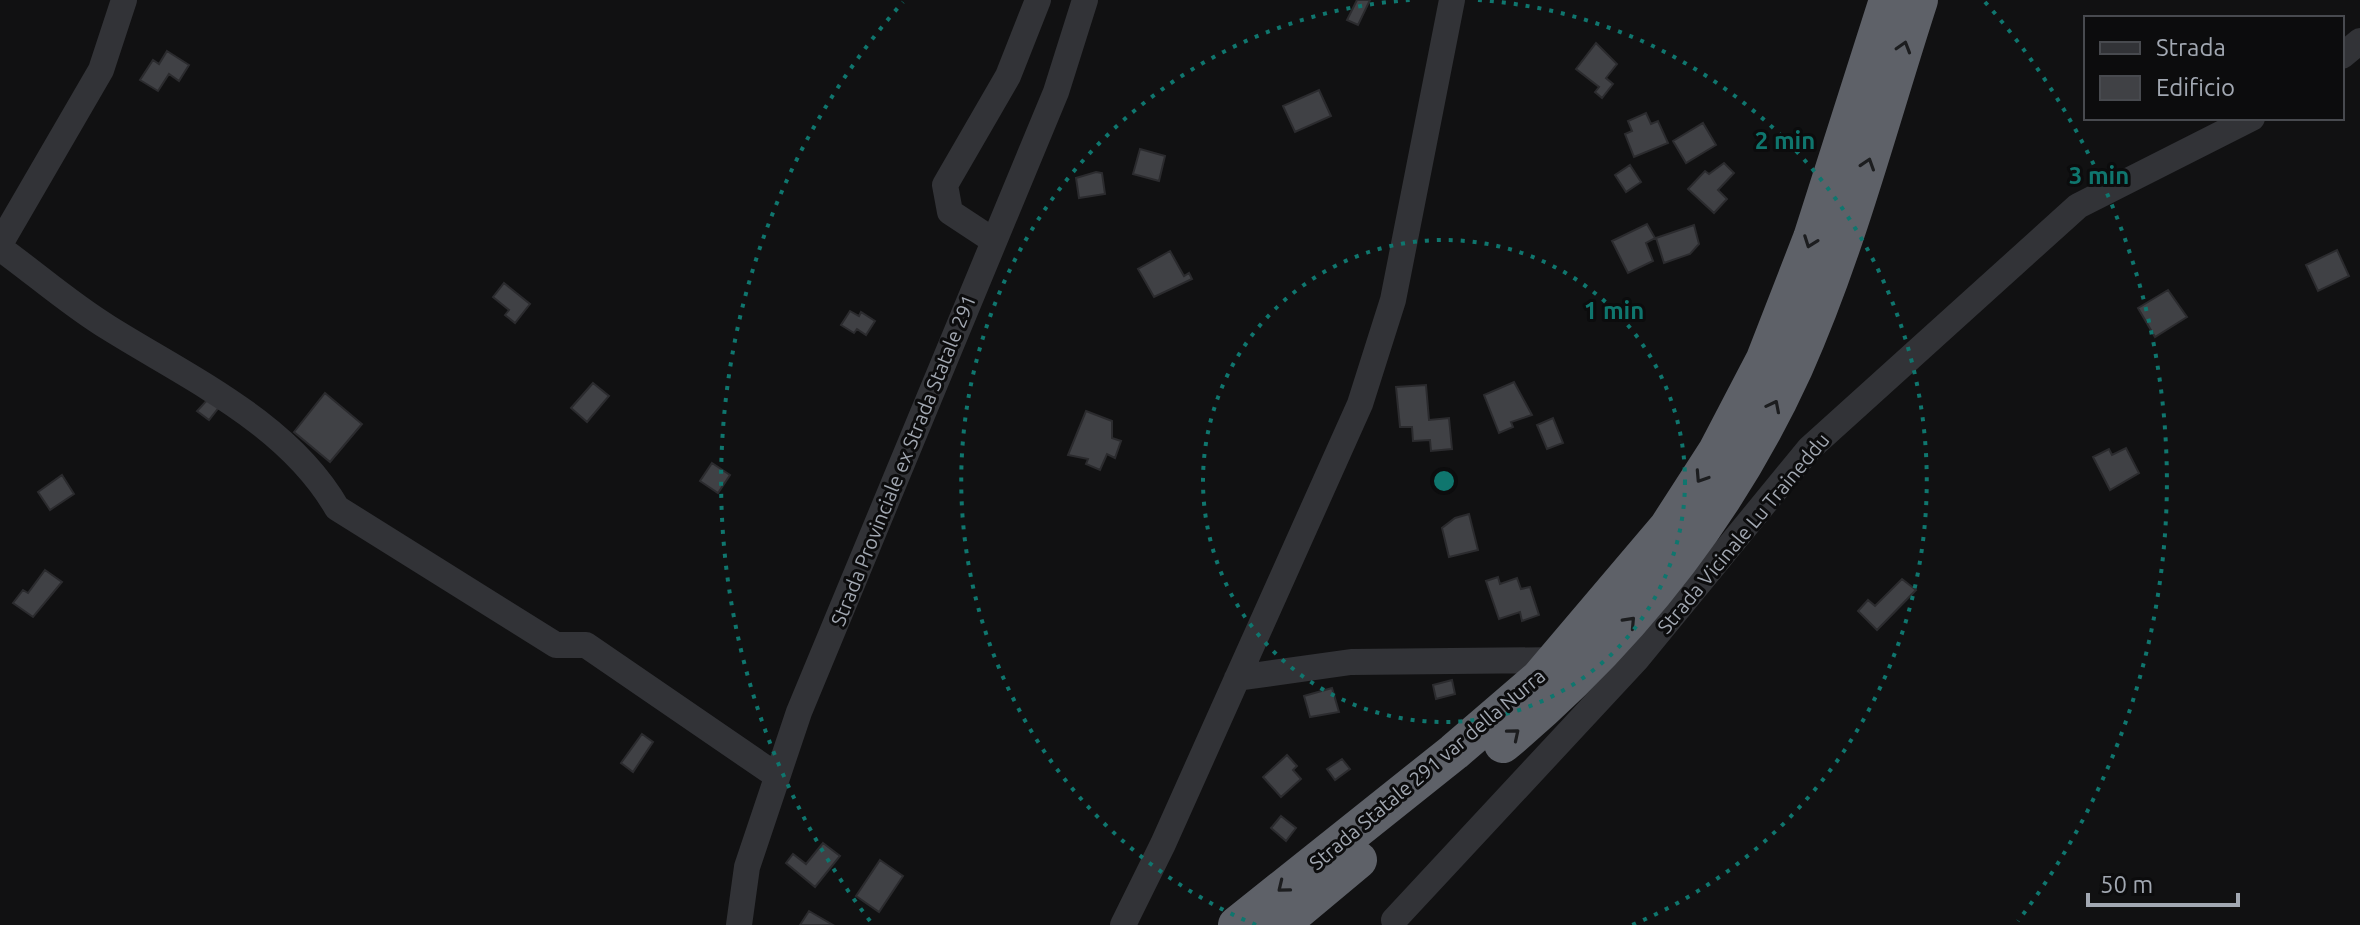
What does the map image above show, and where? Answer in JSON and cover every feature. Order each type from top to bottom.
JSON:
[{"type":"highway","name":"Strada Statale 291 var della Nurra","points":[[1280,925],[1659,587],[1694,541],[1764,425],[1793,368],[1842,247],[1876,92],[1888,0]]},
{"type":"highway","name":"Strada Statale 291 var della Nurra","points":[[1876,92],[1919,0]]},
{"type":"highway","name":"Strada Statale 291 var della Nurra","points":[[1237,925],[1454,752],[1548,689]]},
{"type":"street","points":[[124,0],[101,70],[0,246],[106,327],[218,390],[319,477],[337,508],[556,645],[586,645],[777,776]]},
{"type":"street","points":[[994,241],[950,212],[945,185],[1008,76],[1038,0]]},
{"type":"street","name":"Strada Provinciale ex Strada Statale 291","points":[[739,925],[747,867],[799,712],[1056,92],[1085,0]]},
{"type":"street","points":[[1123,925],[1360,404],[1384,327],[1413,209],[1452,0]]},
{"type":"street","points":[[2344,54],[2360,41]]},
{"type":"street","name":"Strada Vicinale Lu Traineddu","points":[[1394,920],[1636,660],[1809,449],[2078,206],[2248,120]]},
{"type":"street","points":[[1237,678],[1351,662],[1452,658],[1636,660]]},
{"type":"building","points":[[1357,0],[1370,0],[1358,25],[1347,20]]},
{"type":"building","points":[[1596,43],[1617,64],[1606,78],[1613,84],[1602,98],[1595,92],[1599,87],[1576,69]]},
{"type":"building","points":[[167,51],[189,65],[179,81],[169,74],[158,91],[140,80],[153,60],[159,64]]},
{"type":"building","points":[[1319,90],[1331,116],[1295,132],[1283,106]]},
{"type":"building","points":[[1646,113],[1651,124],[1658,121],[1668,143],[1634,157],[1625,134],[1632,131],[1628,121]]},
{"type":"building","points":[[1703,123],[1716,145],[1686,163],[1673,141]]},
{"type":"building","points":[[1140,149],[1165,156],[1159,181],[1133,174]]},
{"type":"building","points":[[1724,163],[1734,173],[1718,190],[1727,199],[1714,213],[1688,189],[1705,171],[1709,174]]},
{"type":"building","points":[[1630,165],[1641,182],[1626,192],[1615,175]]},
{"type":"building","points":[[1102,173],[1105,194],[1079,198],[1076,178]]},
{"type":"building","points":[[1647,224],[1655,238],[1646,243],[1653,261],[1628,273],[1612,241]]},
{"type":"building","points":[[1694,225],[1699,244],[1690,254],[1664,263],[1656,238]]},
{"type":"building","points":[[2337,250],[2349,276],[2318,291],[2306,265]]},
{"type":"building","points":[[1170,251],[1184,276],[1189,273],[1192,279],[1154,297],[1138,269]]},
{"type":"building","points":[[504,283],[530,304],[515,323],[505,315],[509,310],[493,297]]},
{"type":"building","points":[[2168,290],[2187,317],[2155,337],[2138,308]]},
{"type":"building","points":[[850,311],[859,316],[861,312],[875,321],[866,335],[857,329],[854,333],[841,325]]},
{"type":"building","points":[[1514,382],[1532,415],[1511,422],[1513,427],[1499,433],[1484,395]]},
{"type":"building","points":[[593,383],[609,396],[587,422],[571,408]]},
{"type":"building","points":[[1426,385],[1429,420],[1449,418],[1452,449],[1431,451],[1430,440],[1413,441],[1412,427],[1400,427],[1396,387]]},
{"type":"building","points":[[325,393],[362,424],[330,462],[294,432]]},
{"type":"building","points":[[209,398],[220,406],[209,420],[197,411]]},
{"type":"building","points":[[1086,411],[1112,421],[1112,438],[1121,441],[1115,458],[1107,454],[1100,470],[1086,464],[1088,459],[1068,455]]},
{"type":"building","points":[[1553,418],[1563,443],[1547,449],[1537,425]]},
{"type":"building","points":[[2126,448],[2139,473],[2110,490],[2093,457],[2109,449],[2112,455]]},
{"type":"building","points":[[712,463],[730,475],[718,493],[700,481]]},
{"type":"building","points":[[62,475],[74,494],[50,510],[38,492]]},
{"type":"building","points":[[1469,514],[1478,550],[1449,557],[1442,528],[1455,518]]},
{"type":"building","points":[[45,570],[62,582],[33,617],[13,603],[23,590],[28,593]]},
{"type":"building","points":[[1498,577],[1500,584],[1517,578],[1521,589],[1530,587],[1539,615],[1522,621],[1520,612],[1499,619],[1486,581]]},
{"type":"building","points":[[1902,579],[1916,590],[1877,630],[1858,611],[1868,600],[1875,606]]},
{"type":"building","points":[[1452,680],[1455,694],[1436,699],[1433,685]]},
{"type":"building","points":[[1332,688],[1339,712],[1310,717],[1304,696]]},
{"type":"building","points":[[642,734],[653,742],[633,772],[621,763]]},
{"type":"building","points":[[1287,755],[1297,766],[1293,770],[1301,779],[1281,797],[1263,777]]},
{"type":"building","points":[[1342,759],[1350,769],[1335,780],[1327,769]]},
{"type":"building","points":[[1281,816],[1296,828],[1286,841],[1271,828]]},
{"type":"building","points":[[823,843],[840,856],[815,887],[786,863],[793,854],[806,864]]},
{"type":"building","points":[[880,860],[903,876],[879,912],[856,896]]},
{"type":"building","points":[[809,911],[833,925],[800,925]]}]
